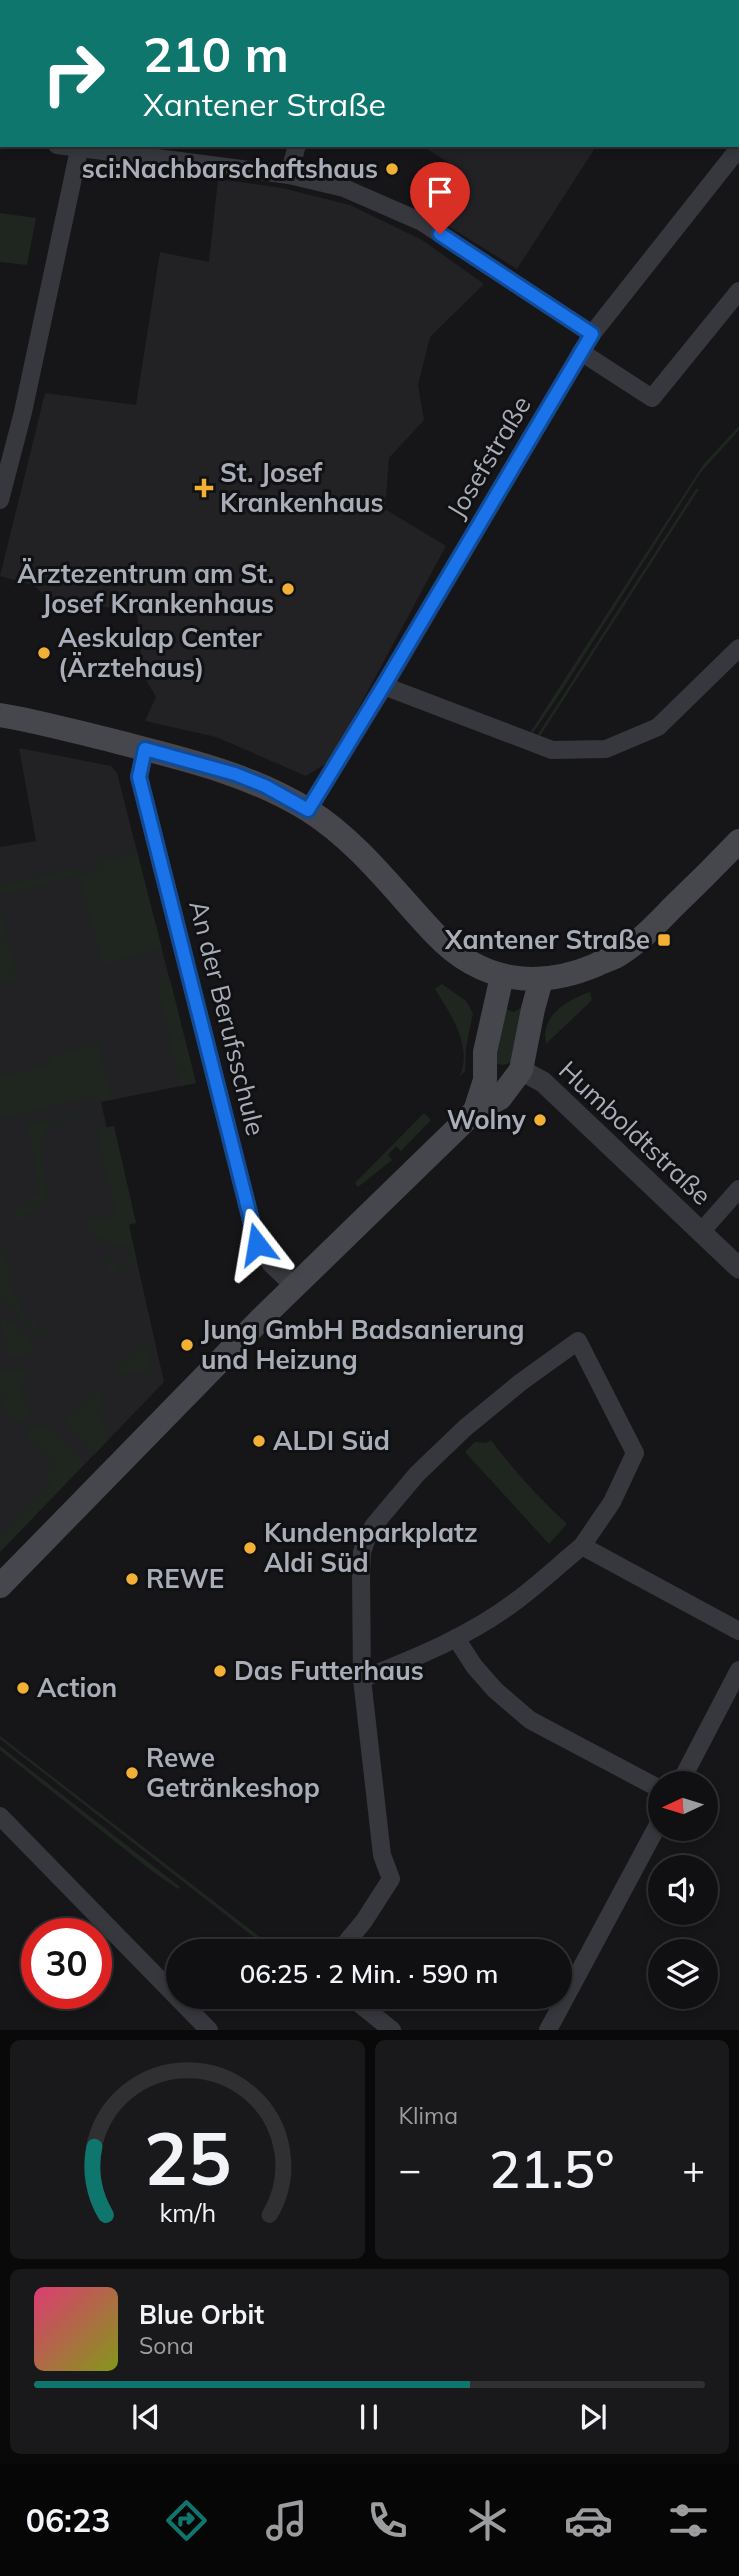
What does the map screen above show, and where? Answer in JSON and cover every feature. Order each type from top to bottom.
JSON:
[{"type":"main road","points":[[0,716],[26,719],[145,749],[235,774],[265,786],[308,810],[350,843],[390,881],[446,944],[463,959],[502,976],[522,980],[569,975],[619,955],[648,932],[739,841]]},
{"type":"main road","points":[[475,1111],[486,1069],[485,1052],[502,976]]},
{"type":"main road","points":[[0,1586],[102,1479],[475,1111],[500,1098],[522,1070],[541,980]]},
{"type":"main road","points":[[486,1069],[492,1076],[501,1078],[522,1070]]},
{"type":"street","points":[[0,500],[23,412],[80,147],[289,175],[344,188],[422,222],[592,334]]},
{"type":"street","points":[[289,175],[296,147]]},
{"type":"street","name":"Josefstraße","points":[[308,810],[592,334],[739,148]]},
{"type":"street","points":[[581,352],[652,398],[739,290]]},
{"type":"street","points":[[384,685],[552,750],[607,749],[658,727],[739,648]]},
{"type":"street","name":"An der Berufsschule","points":[[145,749],[139,777],[257,1244],[271,1264],[295,1287]]},
{"type":"street","name":"Humboldtstraße","points":[[522,1070],[543,1082],[739,1269]]},
{"type":"street","points":[[701,1232],[739,1189]]},
{"type":"street","points":[[349,1939],[391,1880],[382,1855],[362,1679],[362,1552],[374,1525],[417,1474],[465,1428],[520,1382],[578,1341],[635,1453],[612,1502],[582,1546],[514,1602],[456,1639],[362,1679]]},
{"type":"street","points":[[582,1546],[739,1631]]},
{"type":"street","points":[[456,1639],[474,1666],[495,1690],[530,1720],[648,1783]]},
{"type":"street","points":[[686,1771],[739,1670]]},
{"type":"street","points":[[0,1816],[209,2030]]},
{"type":"street","points":[[548,2030],[649,1841]]},
{"type":"street","points":[[366,2009],[392,2030]]},
{"type":"shaded area","points":[[424,147],[596,147],[517,269],[424,211],[455,167]]},
{"type":"shaded area","name":"St. Josef Krankenhaus","points":[[218,179],[282,188],[350,205],[422,240],[484,284],[430,337],[418,385],[424,420],[389,458],[385,509],[446,546],[330,761],[306,776],[216,737],[145,721],[156,697],[143,675],[137,614],[92,604],[55,606],[35,586],[0,576],[45,393],[136,405],[160,252],[209,262]]},
{"type":"shaded area","points":[[0,213],[36,218],[27,265],[0,262]]},
{"type":"shaded area","points":[[739,426],[739,430],[701,472],[555,701],[532,734],[530,733],[703,465]]},
{"type":"shaded area","points":[[696,489],[699,489],[540,736],[537,736]]},
{"type":"shaded area","points":[[19,748],[111,766],[117,773],[196,1083],[101,1102],[164,1382],[0,1552],[0,847],[36,841]]},
{"type":"shaded area","points":[[137,852],[162,949],[103,964],[80,875],[98,870],[96,863]]},
{"type":"shaded area","points":[[76,868],[78,876],[0,895],[0,887]]},
{"type":"shaded area","points":[[0,911],[17,979],[1,983],[0,977]]},
{"type":"shaded area","points":[[170,979],[196,1083],[181,1086],[157,983]]},
{"type":"shaded area","points":[[442,984],[466,1001],[473,1013],[466,1048],[465,1071],[459,1077],[463,1066],[462,1043],[453,1020],[435,989]]},
{"type":"shaded area","points":[[590,992],[592,1000],[546,1044],[545,1034],[551,1017],[564,1005]]},
{"type":"shaded area","points":[[522,1007],[513,1061],[504,1065],[495,1063],[502,1008],[514,1012]]},
{"type":"shaded area","points":[[99,1045],[112,1099],[100,1102],[98,1095],[0,1118],[0,1074],[2,1076],[51,1064],[49,1057]]},
{"type":"shaded area","points":[[103,1110],[67,1119],[54,1124],[46,1131],[41,1139],[40,1150],[48,1196],[21,1219],[15,1219],[13,1211],[40,1194],[28,1124]]},
{"type":"shaded area","points":[[424,1113],[431,1120],[401,1151],[396,1146],[388,1155],[392,1160],[358,1187],[355,1183]]},
{"type":"shaded area","points":[[114,1126],[136,1223],[129,1225],[137,1262],[124,1268],[131,1247],[119,1243],[117,1246],[110,1245],[111,1241],[92,1234],[86,1222],[116,1216],[97,1129]]},
{"type":"shaded area","points":[[0,1250],[6,1261],[14,1297],[24,1312],[47,1334],[46,1339],[41,1339],[0,1296]]},
{"type":"shaded area","points":[[104,1256],[113,1257],[112,1263],[124,1268],[111,1274]]},
{"type":"shaded area","points":[[0,1316],[20,1329],[28,1338],[33,1348],[29,1354],[9,1354]]},
{"type":"shaded area","points":[[145,1342],[152,1371],[133,1370],[115,1377],[113,1374]]},
{"type":"shaded area","points":[[26,1370],[22,1396],[31,1411],[29,1418],[17,1423],[4,1408],[0,1373]]},
{"type":"shaded area","points":[[100,1387],[102,1391],[98,1413],[108,1440],[94,1455],[66,1421]]},
{"type":"shaded area","points":[[38,1426],[48,1426],[85,1463],[0,1552],[0,1537],[53,1482],[47,1476],[56,1467],[24,1436]]},
{"type":"shaded area","points":[[491,1440],[527,1484],[567,1524],[549,1544],[465,1452],[475,1442],[486,1443]]},
{"type":"shaded area","points":[[0,1736],[262,1939],[257,1939],[0,1739]]},
{"type":"shaded area","points":[[0,1746],[180,1887],[178,1889],[152,1871],[0,1750]]},
{"type":"place","name":"sci:Nachbarschaftshaus","points":[[392,169]]},
{"type":"place","name":"St. Josef Krankenhaus","points":[[204,488]]},
{"type":"place","name":"Ärztezentrum am St. Josef Krankenhaus","points":[[288,589]]},
{"type":"place","name":"Aeskulap Center (Ärztehaus)","points":[[44,653]]},
{"type":"place","name":"Xantener Straße","points":[[664,940]]},
{"type":"place","name":"Wolny","points":[[540,1120]]},
{"type":"place","name":"Jung GmbH Badsanierung und Heizung","points":[[187,1345]]},
{"type":"place","name":"ALDI Süd","points":[[259,1441]]},
{"type":"place","name":"Kundenparkplatz Aldi Süd","points":[[250,1548]]},
{"type":"place","name":"REWE","points":[[132,1579]]},
{"type":"place","name":"Das Futterhaus","points":[[220,1671]]},
{"type":"place","name":"Action","points":[[23,1688]]},
{"type":"place","name":"Rewe Getränkeshop","points":[[132,1773]]},
{"type":"route","points":[[257,1244],[139,777],[145,749],[235,774],[265,786],[308,810],[592,334],[440,234]]}]
